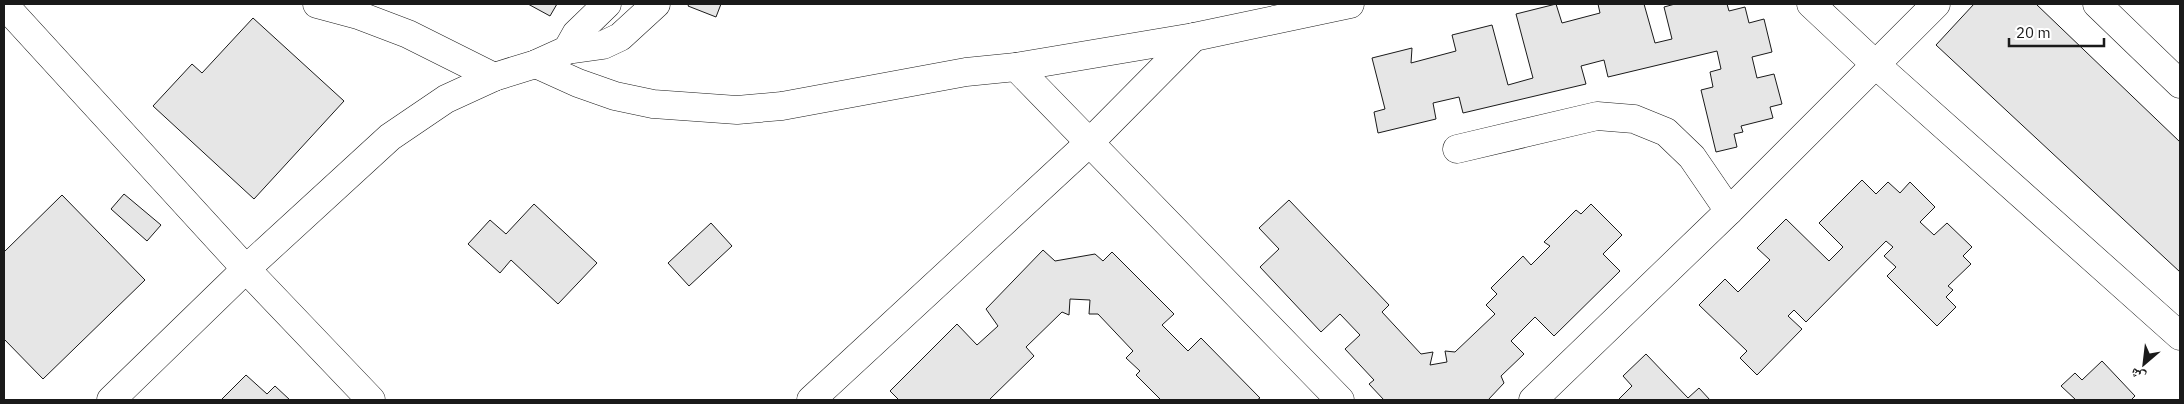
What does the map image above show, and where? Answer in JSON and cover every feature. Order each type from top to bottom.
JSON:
[{"type":"street","points":[[317,4],[358,15],[408,34],[494,78]]},
{"type":"street","points":[[567,50],[576,34],[608,4]]},
{"type":"street","points":[[111,400],[246,269],[390,137],[446,99],[494,78],[536,64],[567,50],[603,45],[620,37],[656,4]]},
{"type":"street","points":[[536,64],[578,83],[615,96],[653,104],[737,110],[782,106],[966,72],[1016,67],[1194,37],[1350,4]]},
{"type":"street","points":[[1811,4],[1875,64],[2180,336]]},
{"type":"street","points":[[1533,400],[1729,211],[1936,4]]},
{"type":"street","points":[[2097,4],[2180,84]]},
{"type":"street","points":[[15,7],[246,269],[371,400]]},
{"type":"street","points":[[811,400],[1089,143],[1194,37]]},
{"type":"street","points":[[1016,67],[1340,400]]},
{"type":"street","points":[[1457,149],[1597,116],[1634,119],[1666,132],[1692,157],[1729,211]]},
{"type":"building","points":[[528,4],[557,4],[550,16]]},
{"type":"building","points":[[689,4],[721,4],[716,17],[688,6]]},
{"type":"building","points":[[1556,4],[1562,23],[1600,13],[1598,4],[1644,4],[1655,43],[1672,39],[1664,7],[1675,4],[1727,4],[1729,11],[1745,7],[1749,23],[1764,19],[1772,52],[1752,57],[1757,78],[1774,74],[1782,104],[1770,107],[1773,118],[1741,126],[1743,132],[1734,134],[1737,147],[1716,152],[1701,90],[1713,87],[1710,72],[1721,69],[1717,51],[1608,77],[1604,60],[1581,66],[1586,84],[1463,113],[1459,97],[1433,103],[1436,119],[1378,133],[1374,112],[1385,109],[1372,58],[1412,48],[1411,63],[1456,51],[1452,35],[1492,25],[1508,85],[1533,78],[1516,14]]},
{"type":"building","points":[[1974,4],[2036,4],[2180,142],[2180,272],[1936,45]]},
{"type":"building","points":[[253,18],[344,101],[254,199],[153,106],[192,64],[202,73]]},
{"type":"building","points":[[1862,180],[1876,194],[1888,182],[1900,193],[1910,182],[1935,207],[1920,222],[1934,235],[1947,223],[1972,247],[1963,256],[1971,264],[1948,286],[1953,290],[1946,297],[1956,307],[1937,326],[1887,276],[1896,267],[1884,256],[1893,247],[1886,241],[1806,322],[1794,310],[1788,316],[1802,329],[1757,375],[1740,358],[1747,351],[1699,305],[1725,279],[1738,292],[1770,260],[1757,248],[1786,219],[1829,261],[1843,247],[1819,223]]},
{"type":"building","points":[[124,194],[161,225],[147,241],[111,209]]},
{"type":"building","points":[[62,195],[145,280],[43,379],[4,339],[4,252]]},
{"type":"building","points":[[1289,200],[1389,305],[1382,312],[1421,354],[1433,352],[1430,365],[1447,362],[1445,351],[1455,352],[1495,314],[1486,305],[1497,294],[1491,288],[1523,256],[1531,265],[1550,246],[1544,242],[1576,210],[1581,214],[1591,204],[1622,235],[1603,254],[1620,271],[1554,336],[1535,317],[1511,341],[1524,354],[1501,376],[1504,383],[1488,400],[1384,400],[1369,384],[1374,380],[1345,349],[1360,335],[1340,314],[1321,332],[1260,267],[1279,249],[1259,228]]},
{"type":"building","points":[[534,204],[597,263],[558,304],[511,260],[500,273],[468,244],[490,220],[506,234]]},
{"type":"building","points":[[711,223],[732,246],[689,286],[668,263]]},
{"type":"building","points":[[1043,250],[1055,261],[1095,254],[1103,261],[1112,252],[1174,314],[1162,325],[1188,351],[1201,338],[1260,398],[1257,400],[1161,400],[1136,375],[1140,371],[1126,358],[1133,351],[1098,314],[1089,314],[1090,300],[1070,299],[1069,315],[1062,312],[1026,347],[1034,356],[989,400],[899,400],[890,391],[957,324],[977,345],[998,326],[986,309]]},
{"type":"building","points":[[1646,354],[1688,398],[1699,388],[1710,400],[1618,400],[1632,386],[1623,376]]},
{"type":"building","points":[[2102,361],[2135,396],[2131,400],[2076,400],[2061,386],[2075,373],[2082,380]]},
{"type":"building","points":[[246,375],[267,394],[275,386],[290,400],[221,400]]}]
